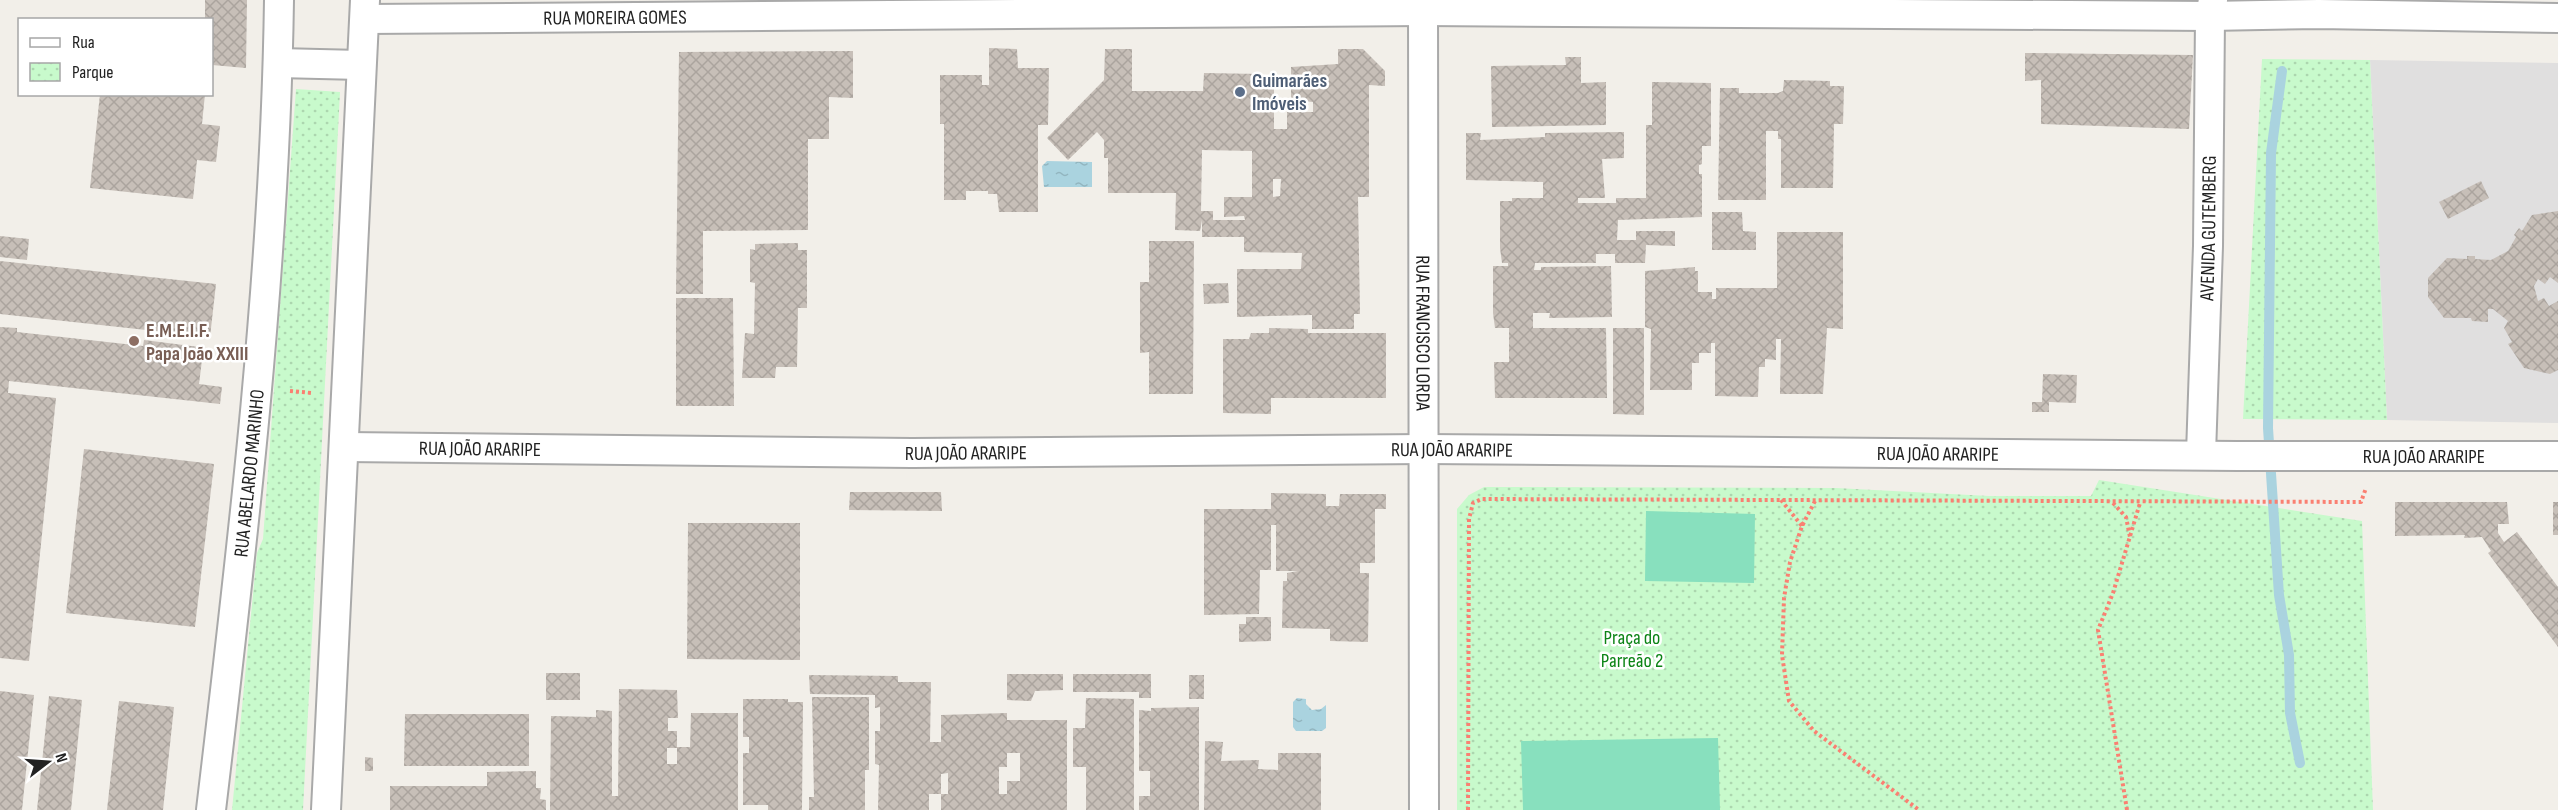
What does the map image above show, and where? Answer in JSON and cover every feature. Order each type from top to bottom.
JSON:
[{"type":"street","name":"RUA ABELARDO MARINHO","points":[[211,810],[257,389],[278,63],[279,0]]},
{"type":"street","name":"RUA MOREIRA GOMES","points":[[365,10],[1423,6],[2212,8],[2268,15],[2558,18]]},
{"type":"street","name":"RUA FRANCISCO LORDA","points":[[1423,6],[1424,810]]},
{"type":"street","name":"AVENIDA GUTEMBERG","points":[[2201,454],[2208,246],[2212,8]]},
{"type":"street","points":[[326,810],[365,10]]},
{"type":"street","points":[[278,63],[361,65]]},
{"type":"street","name":"RUA JOÃO ARARIPE","points":[[345,447],[900,453],[1425,449],[2237,456],[2558,456]]},
{"type":"path","points":[[284,391],[314,393]]},
{"type":"path","points":[[1468,810],[1469,519],[1473,502],[1482,499],[2113,503],[2361,502],[2377,456]]},
{"type":"path","points":[[1781,500],[1802,526]]},
{"type":"path","points":[[1815,501],[1802,526],[1790,562],[1784,598],[1782,655],[1789,701],[1814,731],[1917,809]]},
{"type":"path","points":[[2113,503],[2126,517],[2130,538]]},
{"type":"path","points":[[2127,810],[2098,630],[2114,593],[2140,503]]},
{"type":"path","points":[[1910,810],[1917,809]]},
{"type":"shaded area","points":[[2370,60],[2558,63],[2558,423],[2387,420]]},
{"type":"green space","points":[[2262,59],[2370,60],[2387,420],[2243,419]]},
{"type":"green space","points":[[296,89],[340,92],[303,810],[232,810],[257,553],[263,539]]},
{"type":"green space","name":"Praça do Parreão 2","points":[[2099,480],[2362,521],[2373,810],[1457,810],[1457,509],[1469,495],[1484,487],[1836,488],[1989,496],[2091,496]]},
{"type":"green space","points":[[1646,511],[1755,514],[1754,583],[1645,581]]},
{"type":"green space","points":[[1718,738],[1720,810],[1523,810],[1521,741]]},
{"type":"water","points":[[1047,161],[1092,162],[1092,187],[1044,187],[1042,166]]},
{"type":"water","points":[[1297,698],[1306,699],[1306,704],[1312,710],[1321,709],[1326,705],[1326,728],[1322,731],[1296,731],[1293,727],[1293,702]]},
{"type":"building","points":[[205,0],[247,0],[246,68],[213,65],[213,18],[205,18]]},
{"type":"building","points":[[989,48],[1017,49],[1018,68],[1049,68],[1048,125],[1038,125],[1038,212],[999,212],[997,194],[988,194],[988,191],[966,191],[966,200],[944,200],[944,124],[940,124],[940,75],[982,75],[982,85],[989,85]]},
{"type":"building","points":[[1105,49],[1132,49],[1132,91],[1203,91],[1204,73],[1261,74],[1261,77],[1274,77],[1274,129],[1287,129],[1287,112],[1313,112],[1313,102],[1291,100],[1291,67],[1338,64],[1338,49],[1363,49],[1385,71],[1385,86],[1369,85],[1369,197],[1358,197],[1360,314],[1354,314],[1354,329],[1312,329],[1312,315],[1237,317],[1237,269],[1301,269],[1302,253],[1244,252],[1244,237],[1202,237],[1202,220],[1200,231],[1175,230],[1176,193],[1108,193],[1108,158],[1104,158],[1104,140],[1097,132],[1068,160],[1047,138],[1104,80]],"holes":[[[1202,150],[1252,151],[1252,197],[1224,197],[1224,217],[1244,216],[1245,220],[1213,220],[1213,211],[1201,211]],[[1273,179],[1281,179],[1280,196],[1273,197]]]},
{"type":"building","points":[[853,51],[853,98],[829,97],[829,139],[808,139],[808,230],[703,231],[703,294],[676,294],[679,52]]},
{"type":"building","points":[[2025,53],[2193,55],[2189,129],[2041,124],[2041,80],[2025,81]]},
{"type":"building","points":[[1565,57],[1581,57],[1581,83],[1606,82],[1606,125],[1492,127],[1491,66],[1566,65]]},
{"type":"building","points":[[1784,80],[1830,81],[1830,86],[1844,86],[1843,124],[1834,124],[1833,188],[1781,188],[1781,139],[1778,139],[1778,131],[1766,131],[1766,200],[1718,200],[1720,88],[1739,88],[1739,93],[1778,93],[1783,91]]},
{"type":"building","points":[[1652,82],[1711,83],[1711,146],[1702,146],[1702,164],[1699,165],[1699,174],[1702,174],[1702,217],[1618,220],[1617,240],[1636,240],[1636,231],[1675,231],[1675,246],[1646,245],[1645,263],[1615,263],[1615,254],[1596,254],[1596,263],[1535,263],[1534,270],[1541,270],[1541,267],[1611,266],[1612,317],[1549,318],[1550,313],[1533,313],[1533,328],[1606,328],[1607,398],[1495,398],[1494,362],[1509,362],[1509,328],[1495,328],[1493,313],[1493,266],[1508,266],[1508,263],[1502,263],[1500,248],[1500,201],[1512,201],[1512,198],[1543,198],[1543,182],[1466,180],[1466,133],[1481,133],[1480,140],[1545,137],[1545,133],[1624,132],[1624,158],[1602,159],[1605,198],[1578,198],[1578,203],[1616,203],[1616,198],[1646,198],[1646,125],[1652,125]]},
{"type":"building","points":[[100,96],[205,96],[202,124],[220,126],[216,162],[197,160],[193,199],[90,188]]},
{"type":"building","points":[[2481,181],[2489,198],[2448,219],[2439,202]]},
{"type":"building","points":[[2558,211],[2558,283],[2550,277],[2545,284],[2538,279],[2534,286],[2538,301],[2544,298],[2549,306],[2558,301],[2558,370],[2550,374],[2524,368],[2508,344],[2512,342],[2504,328],[2508,321],[2493,309],[2488,309],[2488,322],[2472,321],[2471,318],[2444,318],[2428,297],[2428,278],[2447,258],[2467,259],[2467,256],[2475,256],[2475,259],[2491,260],[2508,251],[2516,237],[2514,235],[2519,228],[2522,231],[2532,215]]},
{"type":"building","points":[[1712,212],[1742,212],[1743,231],[1756,232],[1756,250],[1712,250]]},
{"type":"building","points":[[1777,232],[1843,232],[1843,329],[1827,328],[1823,394],[1780,394],[1781,339],[1776,339],[1776,360],[1765,359],[1765,367],[1759,367],[1758,397],[1715,396],[1715,343],[1711,343],[1711,353],[1699,353],[1699,363],[1692,363],[1692,390],[1650,390],[1651,329],[1645,327],[1645,271],[1695,267],[1695,271],[1698,271],[1698,292],[1712,292],[1712,299],[1716,299],[1716,288],[1777,288]]},
{"type":"building","points":[[0,236],[29,239],[27,260],[0,257]]},
{"type":"building","points":[[1149,241],[1194,241],[1193,394],[1149,394],[1149,352],[1140,353],[1140,282],[1149,282]]},
{"type":"building","points":[[798,243],[798,250],[807,250],[807,308],[798,308],[797,367],[776,367],[775,378],[742,378],[745,333],[754,334],[755,283],[750,282],[750,249],[755,250],[755,244]]},
{"type":"building","points":[[0,261],[216,284],[210,337],[0,314]]},
{"type":"building","points":[[1228,283],[1229,303],[1204,304],[1203,284]]},
{"type":"building","points":[[676,298],[733,298],[734,406],[676,406]]},
{"type":"building","points":[[0,327],[17,328],[17,332],[143,346],[144,340],[199,347],[198,352],[203,352],[199,384],[222,387],[220,404],[9,381],[8,393],[56,398],[29,661],[0,658]]},
{"type":"building","points":[[1269,328],[1308,329],[1308,333],[1386,333],[1386,398],[1271,398],[1271,414],[1223,413],[1223,339],[1249,339],[1251,333],[1269,333]]},
{"type":"building","points":[[1613,328],[1644,328],[1644,415],[1613,414]]},
{"type":"building","points":[[2043,374],[2077,375],[2076,403],[2049,402],[2049,412],[2032,412],[2032,402],[2042,402]]},
{"type":"building","points":[[84,449],[214,464],[195,627],[66,613]]},
{"type":"building","points":[[850,492],[941,492],[942,511],[849,510]]},
{"type":"building","points":[[1271,493],[1326,494],[1326,506],[1339,506],[1340,494],[1386,494],[1386,509],[1375,509],[1375,563],[1360,563],[1360,573],[1369,573],[1368,642],[1330,641],[1330,629],[1282,628],[1283,581],[1287,581],[1287,573],[1298,571],[1276,571],[1276,525],[1271,525],[1271,570],[1260,570],[1259,614],[1204,615],[1204,509],[1271,509]]},
{"type":"building","points":[[2395,502],[2507,502],[2509,524],[2498,524],[2498,533],[2504,542],[2517,532],[2558,587],[2558,647],[2488,553],[2491,551],[2482,537],[2464,538],[2465,535],[2395,536]]},
{"type":"building","points":[[2553,502],[2558,502],[2558,535],[2553,535]]},
{"type":"building","points":[[688,523],[800,523],[800,660],[687,659]]},
{"type":"building","points":[[1246,617],[1271,617],[1271,641],[1239,642],[1239,624],[1246,624]]},
{"type":"building","points":[[546,673],[580,673],[580,700],[546,700]]},
{"type":"building","points":[[1007,674],[1063,674],[1063,690],[1035,691],[1031,701],[1007,700]]},
{"type":"building","points":[[1073,674],[1151,674],[1151,698],[1139,698],[1139,692],[1073,692]]},
{"type":"building","points":[[809,675],[898,676],[898,682],[931,682],[930,742],[941,742],[941,715],[1007,713],[1007,720],[1067,720],[1067,810],[941,810],[941,794],[929,794],[929,810],[878,810],[879,765],[875,764],[875,731],[880,731],[880,707],[875,708],[875,695],[810,694]],"holes":[[[1007,753],[1020,753],[1020,781],[1007,781],[1007,794],[999,794],[999,767],[1007,767]],[[948,773],[948,794],[941,794],[941,774]]]},
{"type":"building","points":[[1189,675],[1204,675],[1204,699],[1189,699]]},
{"type":"building","points":[[619,689],[677,690],[678,718],[668,718],[668,731],[677,731],[677,747],[690,747],[691,713],[738,713],[738,810],[550,810],[551,716],[596,717],[596,710],[612,711],[612,796],[618,796]],"holes":[[[667,748],[677,748],[677,764],[667,764]]]},
{"type":"building","points":[[0,691],[34,695],[22,810],[0,810]]},
{"type":"building","points":[[49,696],[82,700],[71,810],[37,810]]},
{"type":"building","points":[[812,697],[869,697],[869,770],[865,770],[865,810],[809,810],[809,797],[814,797]]},
{"type":"building","points":[[1086,698],[1134,699],[1134,810],[1086,810],[1086,767],[1073,767],[1073,728],[1085,728]]},
{"type":"building","points":[[743,699],[788,699],[788,702],[803,702],[802,810],[768,810],[768,805],[743,805],[743,753],[749,753],[749,737],[743,737]]},
{"type":"building","points":[[119,701],[174,707],[163,810],[107,810]]},
{"type":"building","points":[[1199,707],[1199,810],[1139,810],[1139,796],[1150,796],[1150,771],[1139,771],[1139,710]]},
{"type":"building","points":[[405,714],[529,714],[529,766],[404,766]]},
{"type":"building","points":[[1205,741],[1223,742],[1221,761],[1259,760],[1258,769],[1278,770],[1278,753],[1321,753],[1321,810],[1204,810]]},
{"type":"building","points":[[365,757],[373,758],[373,771],[365,771]]},
{"type":"building","points":[[536,771],[536,788],[541,788],[540,799],[546,800],[546,810],[390,810],[390,786],[487,786],[487,772]]},
{"type":"waterway","points":[[2282,71],[2271,153],[2268,428],[2279,595],[2289,655],[2290,713],[2300,763]]},
{"type":"place","name":"Guimarães Imóveis","points":[[1240,92]]},
{"type":"place","name":"E.M.E.I.F. Papa João XXIII","points":[[134,341]]}]
